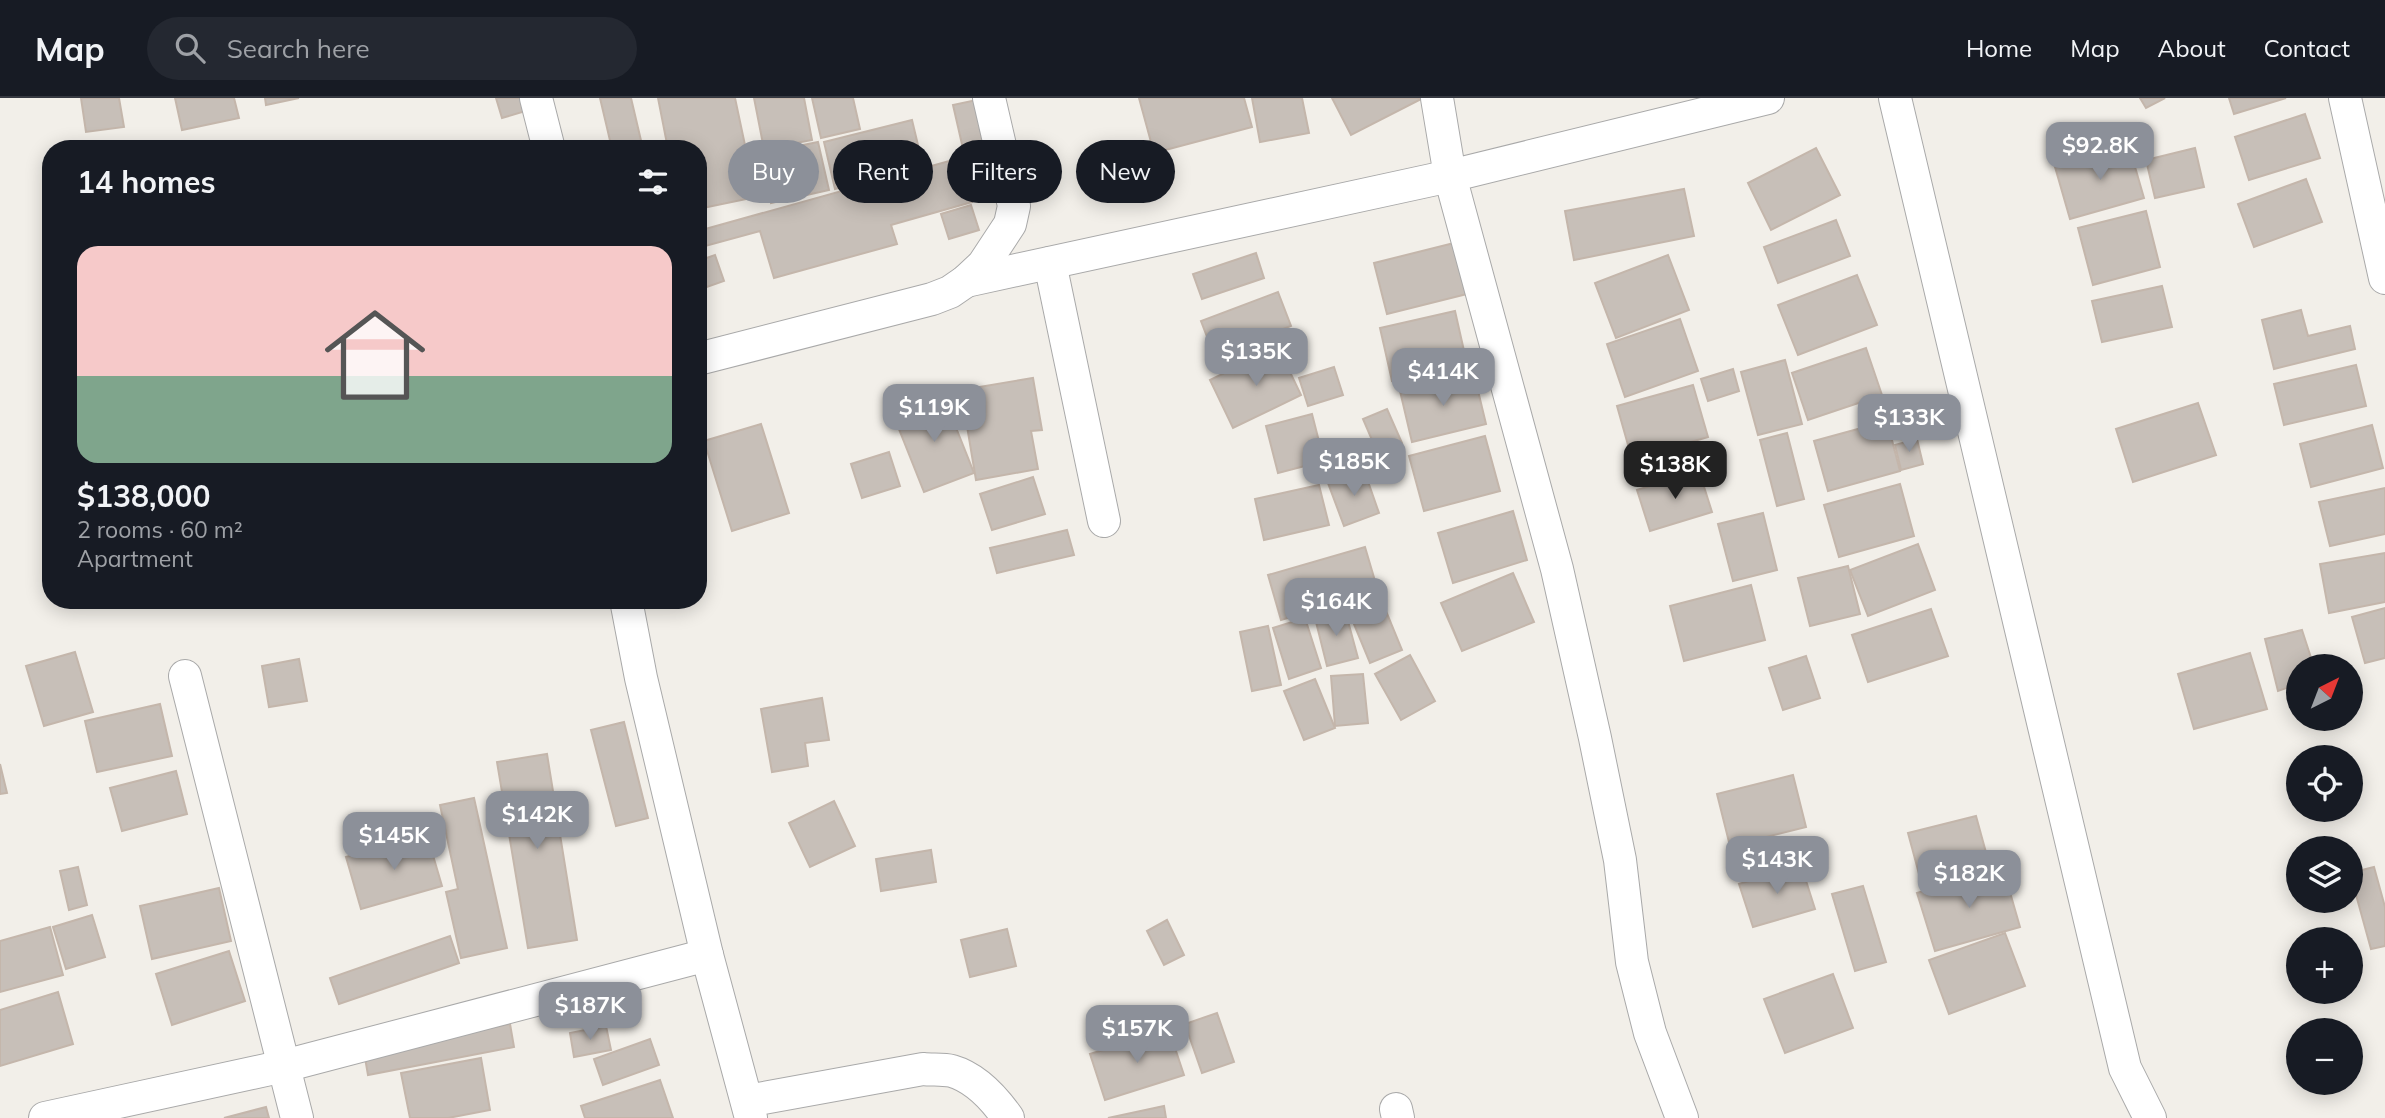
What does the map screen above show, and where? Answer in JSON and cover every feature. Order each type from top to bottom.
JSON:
[{"type":"street","points":[[536,98],[547,140]]},
{"type":"street","points":[[707,357],[932,299],[950,292],[966,281],[1000,241],[1010,224],[1014,206],[989,98]]},
{"type":"street","points":[[1437,98],[1450,176],[1566,608],[1619,860],[1632,962],[1650,1033],[1682,1118]]},
{"type":"street","points":[[966,281],[1450,176],[1768,98]]},
{"type":"street","points":[[1895,98],[2125,1068],[2151,1118]]},
{"type":"street","points":[[2345,98],[2385,278]]},
{"type":"street","points":[[1050,263],[1104,521]]},
{"type":"street","points":[[628,609],[641,678],[707,955],[749,1110],[923,1069],[951,1071],[975,1082],[1009,1118]]},
{"type":"street","points":[[185,676],[297,1118]]},
{"type":"street","points":[[45,1118],[284,1066],[707,955]]},
{"type":"building","points":[[81,98],[119,98],[124,127],[86,132]]},
{"type":"building","points":[[175,98],[234,98],[239,118],[182,130]]},
{"type":"building","points":[[265,98],[299,98],[266,105]]},
{"type":"building","points":[[496,98],[529,98],[532,109],[502,118]]},
{"type":"building","points":[[600,98],[631,98],[641,140],[610,140]]},
{"type":"building","points":[[658,98],[735,98],[744,140],[728,140],[728,203],[707,207],[707,140],[666,140]]},
{"type":"building","points":[[754,98],[804,98],[812,140],[762,140]]},
{"type":"building","points":[[812,98],[853,98],[860,129],[821,138]]},
{"type":"building","points":[[986,98],[1003,140],[961,140],[953,105]]},
{"type":"building","points":[[1139,98],[1244,98],[1252,127],[1175,147],[1175,140],[1150,140]]},
{"type":"building","points":[[1252,98],[1302,98],[1309,133],[1260,142]]},
{"type":"building","points":[[1332,98],[1423,98],[1351,135]]},
{"type":"building","points":[[2140,98],[2165,98],[2146,108]]},
{"type":"building","points":[[2229,98],[2286,98],[2234,114]]},
{"type":"building","points":[[2305,114],[2320,158],[2249,180],[2235,137]]},
{"type":"building","points":[[912,120],[917,140],[833,140],[833,180],[824,142]]},
{"type":"building","points":[[819,146],[829,190],[819,192]]},
{"type":"building","points":[[2129,146],[2144,198],[2070,219],[2055,167]]},
{"type":"building","points":[[1816,148],[1840,195],[1771,230],[1748,183]]},
{"type":"building","points":[[2195,148],[2204,187],[2155,198],[2146,160]]},
{"type":"building","points":[[947,162],[947,203],[968,203],[891,225],[897,244],[774,278],[760,231],[707,246],[707,228],[798,203],[819,203],[819,197],[833,193],[833,203],[933,203],[933,166]]},
{"type":"building","points":[[2306,179],[2322,222],[2254,247],[2238,204]]},
{"type":"building","points":[[1684,189],[1694,236],[1574,260],[1565,211]]},
{"type":"building","points":[[971,205],[979,230],[949,239],[941,214]]},
{"type":"building","points":[[2146,211],[2160,267],[2093,285],[2078,228]]},
{"type":"building","points":[[1836,220],[1850,256],[1778,283],[1764,247]]},
{"type":"building","points":[[1458,242],[1471,293],[1387,314],[1374,263]]},
{"type":"building","points":[[1256,253],[1264,278],[1202,299],[1193,274]]},
{"type":"building","points":[[715,255],[724,281],[707,287],[707,258]]},
{"type":"building","points":[[1668,255],[1689,310],[1616,338],[1595,283]]},
{"type":"building","points":[[1857,275],[1877,325],[1798,355],[1778,305]]},
{"type":"building","points":[[2162,286],[2172,327],[2102,342],[2092,301]]},
{"type":"building","points":[[1278,292],[1291,326],[1214,355],[1201,321]]},
{"type":"building","points":[[2301,310],[2308,336],[2350,326],[2355,349],[2274,369],[2262,320]]},
{"type":"building","points":[[1455,311],[1467,364],[1392,381],[1380,328]]},
{"type":"building","points":[[1680,319],[1698,371],[1625,397],[1607,344]]},
{"type":"building","points":[[1278,347],[1301,395],[1233,428],[1210,380]]},
{"type":"building","points":[[1866,348],[1882,395],[1808,420],[1792,373]]},
{"type":"building","points":[[1785,360],[1802,424],[1758,435],[1741,372]]},
{"type":"building","points":[[2356,365],[2366,406],[2284,425],[2274,384]]},
{"type":"building","points":[[1334,367],[1343,395],[1308,406],[1299,378]]},
{"type":"building","points":[[1733,369],[1739,391],[1708,401],[1701,379]]},
{"type":"building","points":[[1474,374],[1486,424],[1412,442],[1400,391]]},
{"type":"building","points":[[1033,378],[1042,430],[1031,431],[1038,469],[976,480],[961,390]]},
{"type":"building","points":[[1693,385],[1708,437],[1632,459],[1617,406]]},
{"type":"building","points":[[943,395],[974,473],[924,492],[893,414]]},
{"type":"building","points":[[2198,403],[2216,455],[2133,482],[2116,429]]},
{"type":"building","points":[[1387,409],[1402,443],[1378,454],[1363,419]]},
{"type":"building","points":[[1312,414],[1324,461],[1278,473],[1266,426]]},
{"type":"building","points":[[1887,421],[1900,471],[1828,491],[1814,441]]},
{"type":"building","points":[[761,424],[789,513],[732,531],[707,451],[707,440]]},
{"type":"building","points":[[2372,425],[2383,468],[2311,487],[2300,444]]},
{"type":"building","points":[[1787,433],[1804,499],[1777,506],[1760,440]]},
{"type":"building","points":[[1485,436],[1500,491],[1424,511],[1409,456]]},
{"type":"building","points":[[1917,439],[1923,464],[1901,470],[1895,445]]},
{"type":"building","points":[[889,452],[900,486],[862,498],[851,464]]},
{"type":"building","points":[[1364,470],[1379,513],[1344,526],[1328,483]]},
{"type":"building","points":[[1699,471],[1712,512],[1650,531],[1637,490]]},
{"type":"building","points":[[1033,477],[1045,514],[992,530],[980,494]]},
{"type":"building","points":[[1900,484],[1914,536],[1839,557],[1824,505]]},
{"type":"building","points":[[1319,485],[1329,525],[1264,540],[1255,499]]},
{"type":"building","points":[[2385,488],[2385,534],[2330,546],[2319,502]]},
{"type":"building","points":[[1513,511],[1527,560],[1453,583],[1438,533]]},
{"type":"building","points":[[1763,513],[1777,570],[1733,581],[1718,524]]},
{"type":"building","points":[[1067,530],[1074,555],[997,573],[990,548]]},
{"type":"building","points":[[1918,544],[1935,590],[1868,616],[1850,570]]},
{"type":"building","points":[[1365,547],[1378,591],[1281,620],[1268,575]]},
{"type":"building","points":[[2385,553],[2385,602],[2329,613],[2320,564]]},
{"type":"building","points":[[1848,566],[1860,614],[1810,626],[1798,578]]},
{"type":"building","points":[[1513,573],[1534,622],[1462,651],[1441,603]]},
{"type":"building","points":[[1751,585],[1765,640],[1684,661],[1670,606]]},
{"type":"building","points":[[1381,599],[1402,650],[1370,663],[1349,612]]},
{"type":"building","points":[[2385,608],[2385,658],[2365,663],[2352,617]]},
{"type":"building","points":[[1931,609],[1948,656],[1868,682],[1852,635]]},
{"type":"building","points":[[1345,610],[1358,658],[1327,666],[1315,618]]},
{"type":"building","points":[[1305,618],[1321,668],[1289,679],[1273,628]]},
{"type":"building","points":[[1268,626],[1281,685],[1252,691],[1240,632]]},
{"type":"building","points":[[2302,630],[2310,654],[2286,654],[2286,688],[2278,691],[2265,639]]},
{"type":"building","points":[[75,652],[93,712],[44,726],[26,666]]},
{"type":"building","points":[[2250,653],[2267,709],[2194,729],[2178,674]]},
{"type":"building","points":[[1410,655],[1435,701],[1401,720],[1375,674]]},
{"type":"building","points":[[1806,656],[1820,698],[1783,710],[1769,668]]},
{"type":"building","points":[[299,659],[307,701],[269,707],[262,666]]},
{"type":"building","points":[[1363,674],[1368,723],[1335,726],[1331,676]]},
{"type":"building","points":[[1315,679],[1335,728],[1304,740],[1284,691]]},
{"type":"building","points":[[822,698],[829,740],[805,743],[808,766],[772,772],[761,709]]},
{"type":"building","points":[[160,704],[172,756],[97,772],[85,721]]},
{"type":"building","points":[[624,722],[648,818],[616,826],[591,730]]},
{"type":"building","points":[[547,754],[577,940],[528,948],[497,762]]},
{"type":"building","points":[[0,764],[7,793],[0,794]]},
{"type":"building","points":[[176,771],[187,814],[122,831],[110,788]]},
{"type":"building","points":[[1793,775],[1806,827],[1730,846],[1717,794]]},
{"type":"building","points":[[474,798],[507,948],[461,958],[446,892],[458,889],[440,805]]},
{"type":"building","points":[[834,801],[855,846],[810,867],[789,823]]},
{"type":"building","points":[[1976,816],[1990,867],[1922,885],[1908,833]]},
{"type":"building","points":[[427,835],[442,886],[361,909],[346,857]]},
{"type":"building","points":[[931,850],[936,882],[881,891],[876,859]]},
{"type":"building","points":[[1801,865],[1815,909],[1753,927],[1739,884]]},
{"type":"building","points":[[78,867],[87,905],[69,910],[60,871]]},
{"type":"building","points":[[2374,867],[2385,907],[2385,946],[2371,949],[2361,913],[2363,870]]},
{"type":"building","points":[[2003,868],[2020,927],[1935,951],[1917,893]]},
{"type":"building","points":[[1863,886],[1886,962],[1855,971],[1832,894]]},
{"type":"building","points":[[219,888],[231,941],[152,959],[140,906]]},
{"type":"building","points":[[92,915],[105,957],[66,969],[53,927]]},
{"type":"building","points":[[1167,920],[1184,955],[1164,965],[1147,931]]},
{"type":"building","points":[[50,927],[63,975],[0,992],[0,941]]},
{"type":"building","points":[[1007,929],[1016,966],[970,977],[961,940]]},
{"type":"building","points":[[2005,933],[2025,986],[1949,1014],[1929,960]]},
{"type":"building","points":[[450,936],[459,963],[339,1004],[330,978]]},
{"type":"building","points":[[229,951],[245,1001],[172,1025],[156,974]]},
{"type":"building","points":[[1833,974],[1853,1028],[1785,1053],[1764,999]]},
{"type":"building","points":[[58,992],[73,1044],[0,1066],[0,1010]]},
{"type":"building","points":[[1217,1013],[1234,1062],[1202,1073],[1185,1024]]},
{"type":"building","points":[[510,1024],[514,1047],[368,1075],[364,1052]]},
{"type":"building","points":[[606,1026],[611,1050],[574,1057],[570,1033]]},
{"type":"building","points":[[1169,1030],[1184,1075],[1105,1100],[1090,1054]]},
{"type":"building","points":[[650,1039],[659,1065],[603,1085],[594,1059]]},
{"type":"building","points":[[481,1058],[490,1110],[448,1118],[410,1118],[401,1073]]},
{"type":"building","points":[[660,1080],[673,1118],[585,1118],[581,1106]]},
{"type":"building","points":[[1164,1106],[1166,1118],[1108,1118]]},
{"type":"building","points":[[266,1107],[269,1118],[224,1118]]}]
